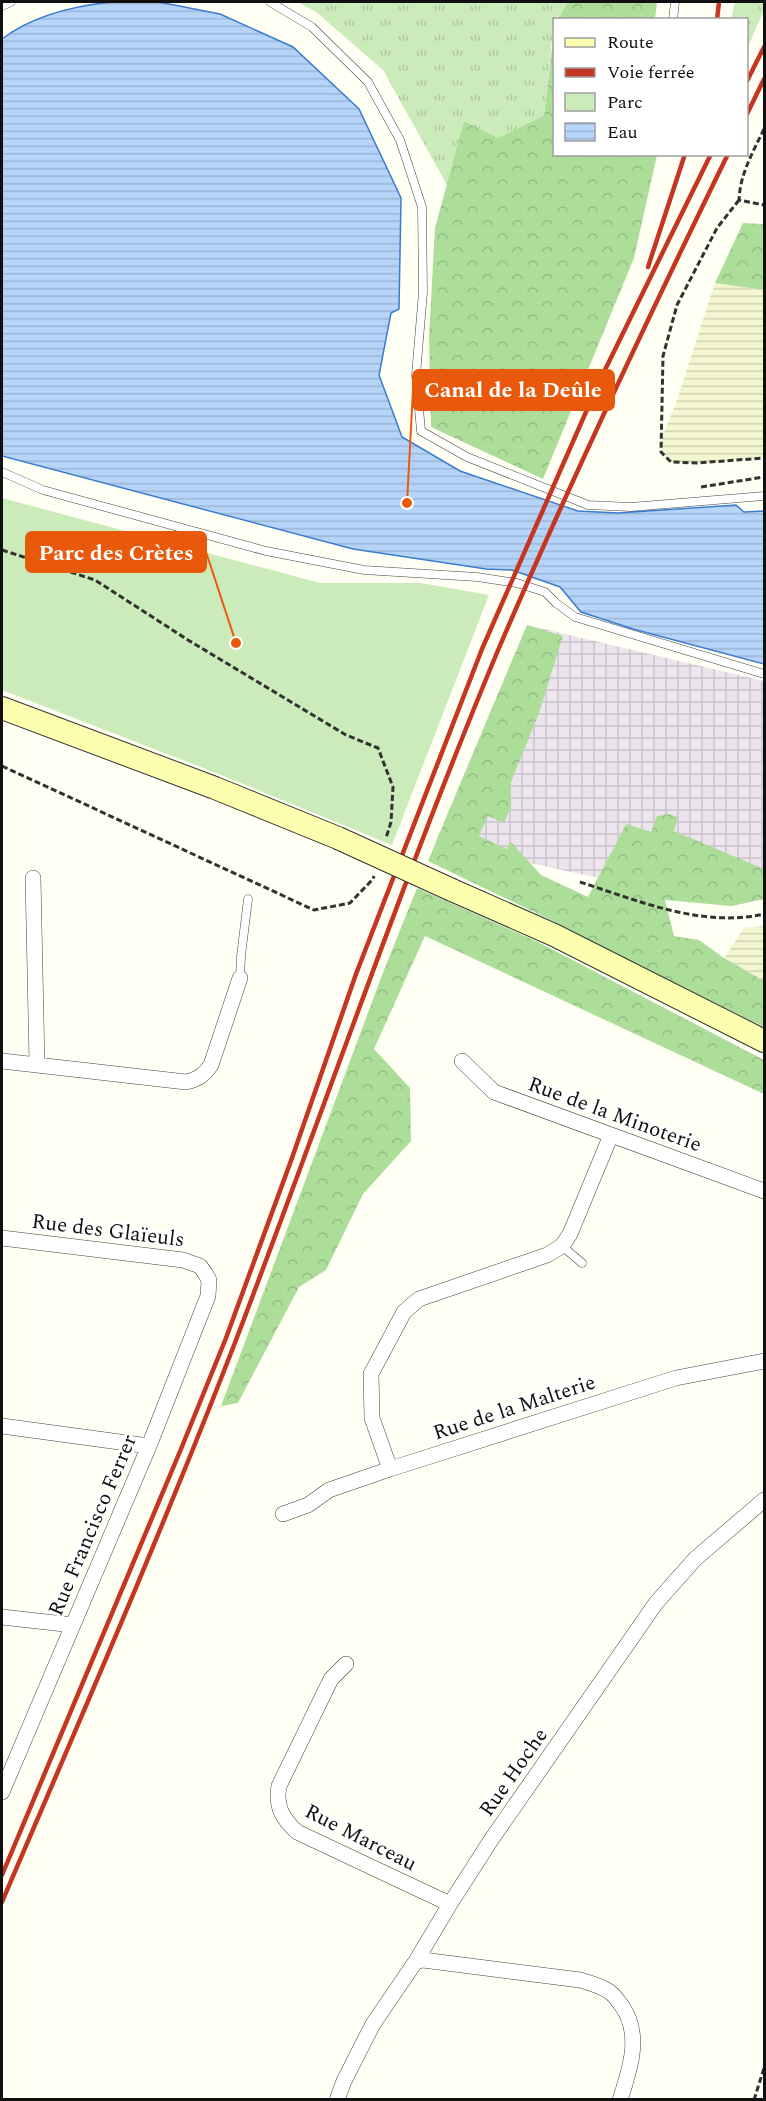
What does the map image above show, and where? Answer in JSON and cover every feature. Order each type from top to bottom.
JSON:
[{"type":"main road","points":[[2,708],[215,788],[338,838],[554,935],[765,1041]]},
{"type":"street","points":[[33,878],[37,1064]]},
{"type":"street","points":[[2,1061],[186,1082],[196,1080],[204,1075],[211,1065],[240,978]]},
{"type":"street","name":"Rue de la Minoterie","points":[[462,1061],[494,1092],[765,1191]]},
{"type":"street","points":[[390,1468],[372,1418],[371,1374],[404,1312],[419,1299],[546,1255],[562,1245],[570,1234],[611,1135]]},
{"type":"street","name":"Rue des Glaïeuls","points":[[2,1238],[183,1260],[200,1266],[205,1273]]},
{"type":"street","name":"Rue Francisco Ferrer","points":[[2,1792],[149,1446],[208,1296],[210,1287],[205,1273]]},
{"type":"street","name":"Rue de la Malterie","points":[[283,1514],[308,1505],[329,1490],[390,1468],[676,1378],[765,1361]]},
{"type":"street","points":[[2,1426],[149,1446]]},
{"type":"street","name":"Rue Hoche","points":[[337,2100],[344,2081],[373,2024],[416,1961],[491,1840],[662,1596],[695,1559],[763,1505]]},
{"type":"street","points":[[2,1617],[73,1625]]},
{"type":"street","name":"Rue Marceau","points":[[346,1664],[331,1679],[279,1786],[277,1797],[279,1809],[286,1822],[297,1832],[450,1904]]},
{"type":"street","points":[[416,1961],[580,1980],[600,1986],[613,1994],[625,2011],[632,2028],[631,2067],[620,2100]]},
{"type":"lane","points":[[2,6],[11,2]]},
{"type":"lane","points":[[270,2],[312,27],[368,82],[400,140],[422,207],[423,292],[417,375],[421,430],[466,457],[588,505],[631,507],[765,496]]},
{"type":"lane","points":[[673,18],[675,2]]},
{"type":"lane","points":[[2,472],[43,490],[266,550],[364,570],[477,577],[517,583],[545,592],[575,617],[765,674]]},
{"type":"lane","points":[[240,978],[248,899]]},
{"type":"lane","points":[[562,1245],[582,1263]]},
{"type":"path","points":[[765,129],[744,169],[739,200],[717,228],[677,305],[663,356],[661,452],[671,462],[697,463],[765,458]]},
{"type":"path","points":[[739,200],[765,205]]},
{"type":"path","points":[[678,502],[687,489],[765,477]]},
{"type":"path","points":[[2,550],[95,580],[188,640],[346,735],[378,748],[393,786],[391,822],[384,845]]},
{"type":"path","points":[[2,766],[314,910],[350,903],[373,879],[377,868]]},
{"type":"path","points":[[580,882],[675,913],[743,918],[765,914]]},
{"type":"path","points":[[754,2100],[765,2068]]},
{"type":"shaded area","points":[[527,625],[764,681],[764,899],[731,906],[435,843]]},
{"type":"green space","points":[[298,2],[568,2],[559,18],[553,18],[544,116],[504,141],[464,121],[447,185],[383,70],[316,12]]},
{"type":"green space","points":[[568,2],[657,2],[655,18],[559,18]]},
{"type":"green space","points":[[735,2],[764,2],[764,10],[748,47],[748,18],[731,18]]},
{"type":"green space","points":[[553,38],[553,156],[657,156],[634,258],[543,479],[431,427],[429,337],[435,228],[464,121],[498,138],[544,116]]},
{"type":"green space","points":[[743,223],[764,224],[764,290],[715,283]]},
{"type":"green space","points":[[715,283],[764,290],[764,458],[697,463],[671,462],[661,452],[663,435],[677,400]]},
{"type":"green space","points":[[2,498],[320,583],[421,583],[489,595],[392,845],[216,773],[2,690]]},
{"type":"green space","points":[[527,625],[563,636],[539,713],[511,782],[511,807],[504,823],[488,816],[479,836],[507,849],[510,841],[541,875],[588,897],[626,824],[651,832],[657,816],[669,814],[678,817],[674,831],[764,869],[764,899],[731,906],[665,900],[674,936],[699,940],[724,958],[764,981],[764,1027],[428,861]]},
{"type":"green space","points":[[417,888],[538,942],[764,1060],[764,1094],[425,936],[374,1049],[410,1088],[411,1141],[363,1194],[326,1270],[299,1287],[238,1403],[221,1406],[384,970]]},
{"type":"green space","points":[[764,926],[764,981],[724,958],[744,928]]},
{"type":"water","points":[[111,2],[159,2],[220,14],[293,47],[359,109],[401,198],[399,309],[391,313],[379,375],[402,437],[460,471],[578,511],[618,513],[736,505],[744,512],[764,511],[764,664],[633,629],[581,612],[560,587],[512,570],[486,569],[353,549],[2,456],[2,39],[26,24],[54,13]]},
{"type":"railway","points":[[717,18],[719,2]]},
{"type":"railway","points":[[748,79],[764,47]]},
{"type":"railway","points":[[748,112],[764,79]]},
{"type":"railway","points":[[648,267],[684,156]]},
{"type":"railway","points":[[2,1875],[226,1338],[356,974],[482,649],[600,380],[710,156]]},
{"type":"railway","points":[[2,1902],[122,1622],[208,1411],[428,825],[496,655],[609,403],[727,156]]},
{"type":"place","name":"Canal de la Deûle","points":[[407,503]]},
{"type":"place","name":"Parc des Crètes","points":[[236,643]]}]
